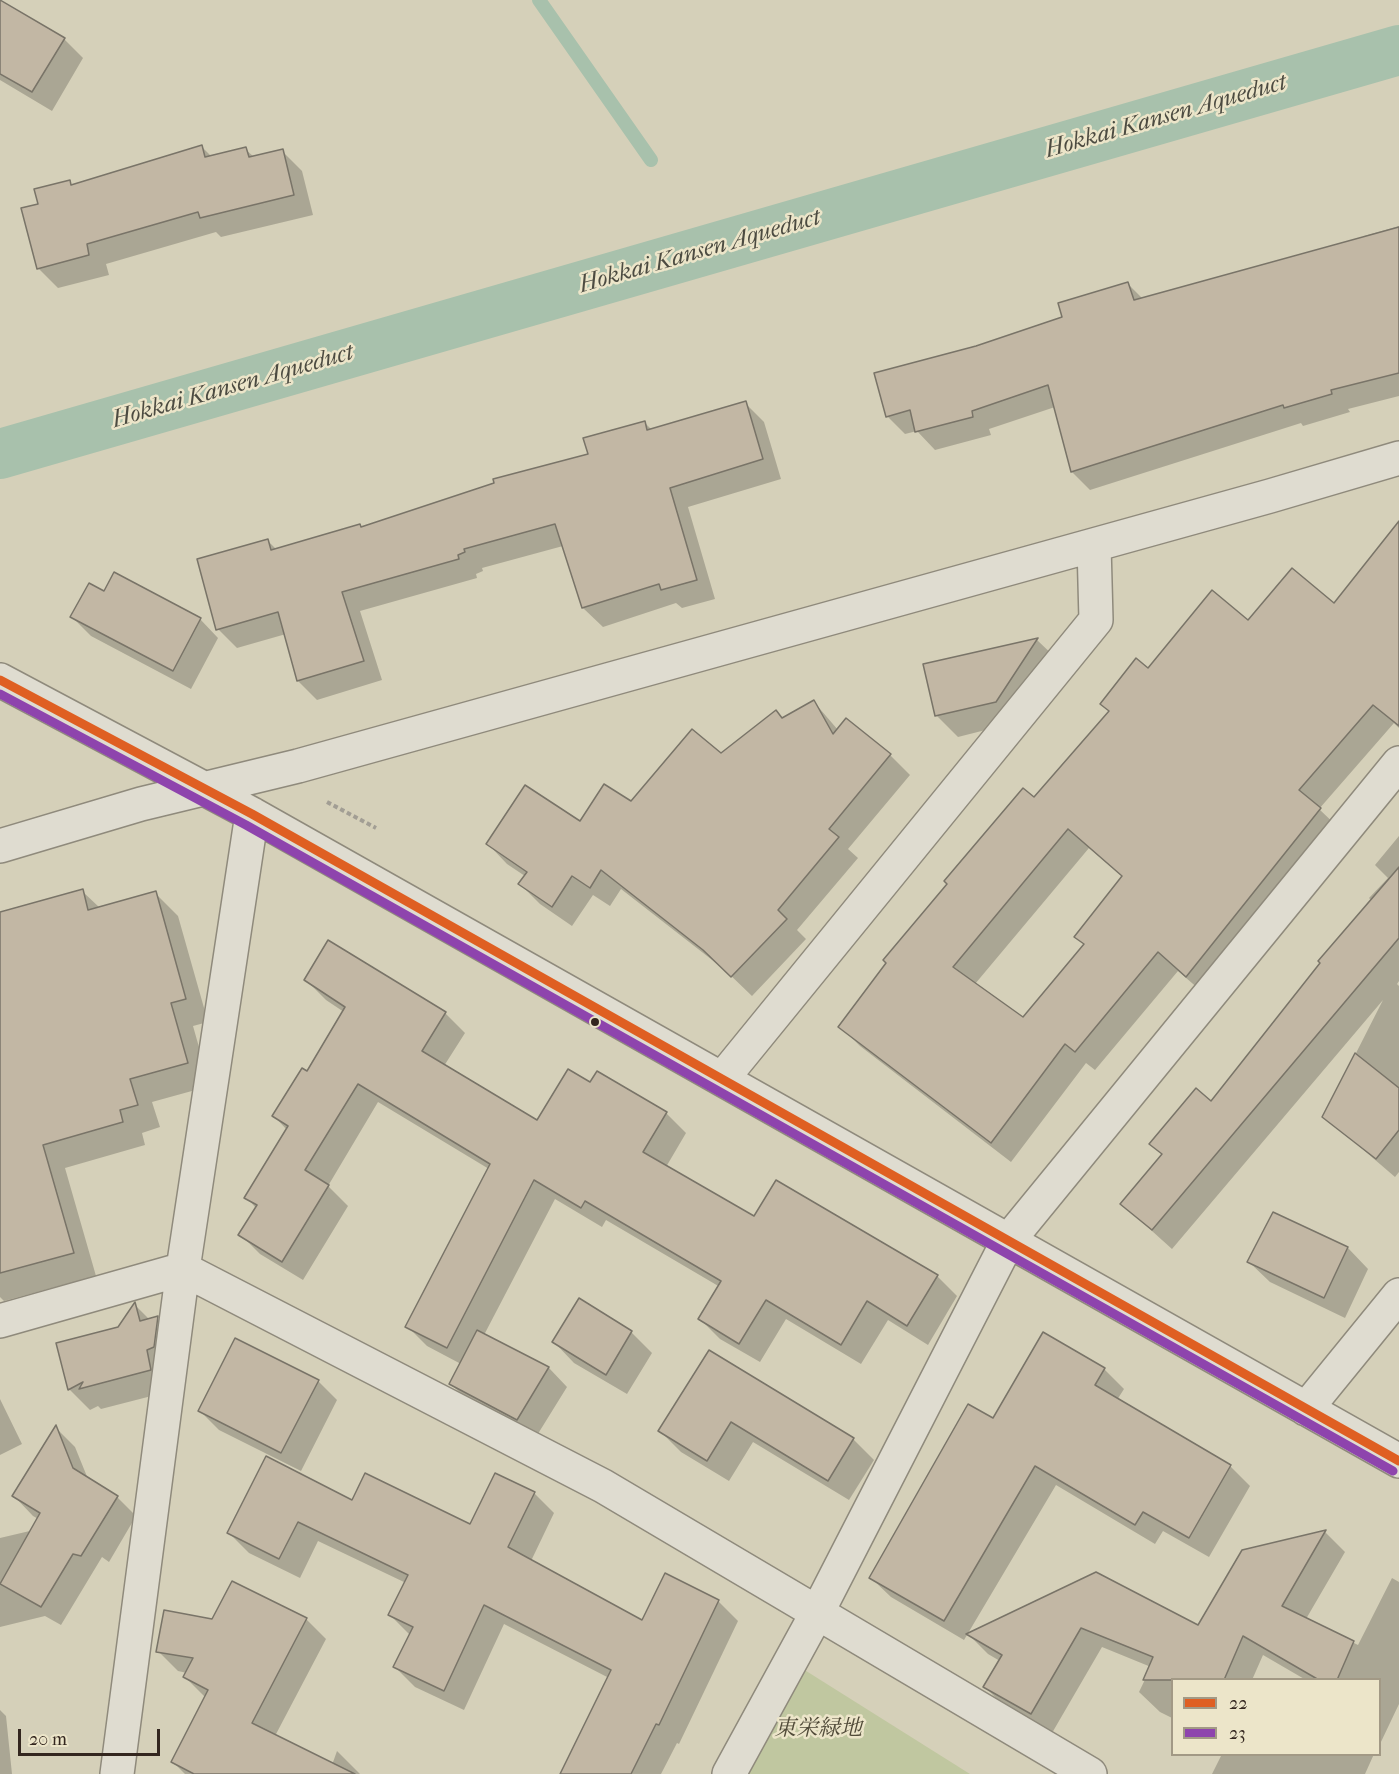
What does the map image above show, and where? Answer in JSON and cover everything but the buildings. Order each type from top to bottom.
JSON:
[{"type":"street","points":[[0,846],[203,788],[298,766],[1399,458]]},
{"type":"street","points":[[722,1079],[1096,620],[1094,545]]},
{"type":"street","points":[[0,680],[252,814],[1399,1461]]},
{"type":"street","points":[[729,1774],[817,1613],[1008,1241],[1399,763]]},
{"type":"street","points":[[117,1774],[183,1269],[252,814]]},
{"type":"street","points":[[0,1321],[183,1269],[603,1486],[1090,1774]]},
{"type":"street","points":[[1305,1409],[1399,1295]]},
{"type":"green space","name":"東栄緑地","points":[[803,1669],[970,1774],[741,1774]]},
{"type":"waterway","points":[[539,0],[651,160]]},
{"type":"waterway","name":"Hokkai Kansen Aqueduct","points":[[0,454],[1399,50]]},
{"type":"transit line","name":"22","points":[[0,680],[252,814],[1399,1461]]},
{"type":"transit line","name":"23","points":[[0,694],[246,825],[1393,1471]]}]
